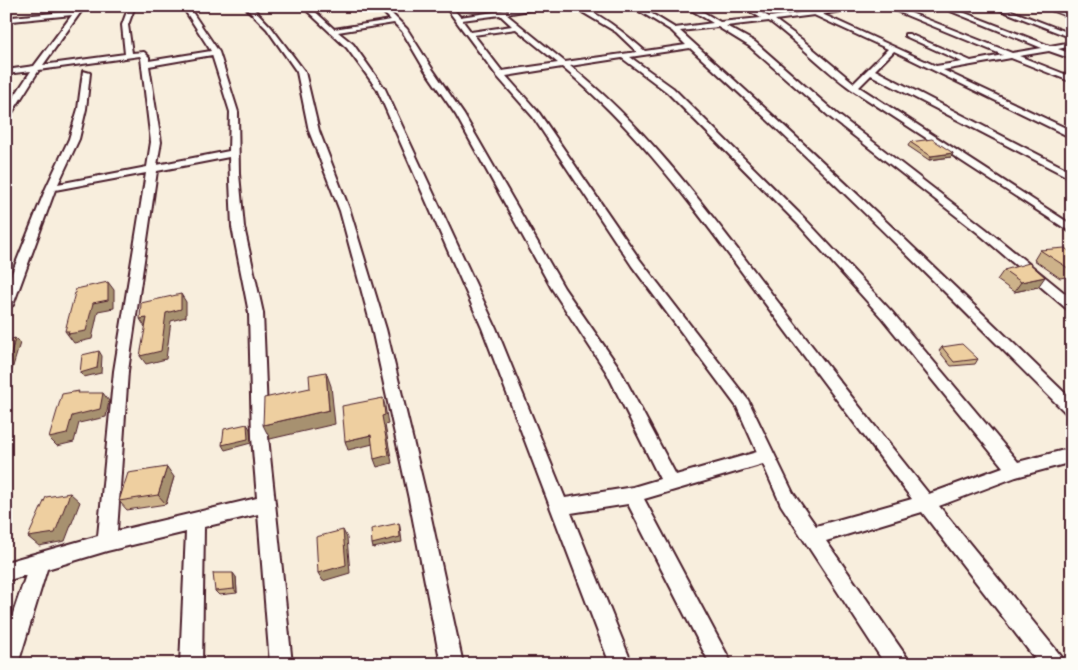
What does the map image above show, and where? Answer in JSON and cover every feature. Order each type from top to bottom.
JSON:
[{"type":"street","points":[[129,56],[125,24],[132,6]]},
{"type":"street","points":[[185,6],[190,17],[210,42],[215,52],[234,112],[238,227],[256,313],[260,437],[280,664]]},
{"type":"street","points":[[247,6],[269,28],[301,72],[314,131],[344,211],[379,329],[418,499],[452,664]]},
{"type":"street","points":[[305,6],[350,46],[381,89],[489,328],[621,664]]},
{"type":"street","points":[[380,6],[405,30],[429,70],[460,115],[558,289],[613,370],[671,483]]},
{"type":"street","points":[[448,6],[500,74],[536,115],[636,263],[743,404],[787,499],[898,664]]},
{"type":"street","points":[[458,19],[502,14],[519,8],[548,6]]},
{"type":"street","points":[[575,6],[618,31],[644,53]]},
{"type":"street","points":[[634,6],[674,30],[758,105],[850,191],[1072,410]]},
{"type":"street","points":[[688,6],[752,44],[834,116],[982,230],[1072,306]]},
{"type":"street","points":[[744,6],[771,20],[799,40],[841,78],[854,87],[1072,230]]},
{"type":"street","points":[[798,6],[893,48],[1072,135]]},
{"type":"street","points":[[674,30],[723,26],[818,14],[853,7],[873,6]]},
{"type":"street","points":[[887,6],[1072,80]]},
{"type":"street","points":[[941,6],[1072,57]]},
{"type":"street","points":[[992,6],[1072,36]]},
{"type":"street","points":[[1043,6],[1072,16]]},
{"type":"street","points":[[12,19],[80,10]]},
{"type":"street","points":[[6,116],[35,70],[80,10]]},
{"type":"street","points":[[6,26],[19,13]]},
{"type":"street","points":[[502,14],[563,64],[632,127],[704,213],[925,503],[1053,664]]},
{"type":"street","points":[[332,30],[397,21]]},
{"type":"street","points":[[470,34],[518,27]]},
{"type":"street","points":[[907,35],[971,63]]},
{"type":"street","points":[[933,69],[1072,44]]},
{"type":"street","points":[[500,74],[692,46]]},
{"type":"street","points":[[854,87],[893,48]]},
{"type":"street","points":[[144,64],[215,52]]},
{"type":"street","points":[[6,72],[35,70],[144,55],[156,142],[121,371],[107,542]]},
{"type":"street","points":[[623,56],[670,90],[802,222],[887,315],[1015,470]]},
{"type":"street","points":[[870,71],[1072,176]]},
{"type":"street","points":[[6,305],[51,188],[74,139],[82,109],[86,73]]},
{"type":"street","points":[[51,188],[234,153]]},
{"type":"street","points":[[812,536],[925,503],[1015,470],[1072,455]]},
{"type":"street","points":[[559,507],[633,495],[767,456]]},
{"type":"street","points":[[633,495],[721,664]]},
{"type":"street","points":[[6,572],[107,542],[266,504]]},
{"type":"street","points":[[191,664],[195,520]]},
{"type":"street","points":[[7,664],[40,562]]},
{"type":"building","points":[[932,139],[953,153],[931,156],[910,142]]},
{"type":"building","points":[[1065,248],[1072,254],[1072,268],[1068,268],[1040,250]]},
{"type":"building","points":[[1029,263],[1045,277],[1021,282],[1004,270]]},
{"type":"building","points":[[108,282],[108,300],[93,303],[86,331],[68,334],[69,331],[65,331],[76,289]]},
{"type":"building","points":[[181,294],[181,309],[166,313],[161,351],[140,356],[147,318],[140,319],[141,303]]},
{"type":"building","points":[[15,338],[7,368],[6,341]]},
{"type":"building","points":[[962,344],[978,359],[954,362],[942,347]]},
{"type":"building","points":[[99,351],[97,368],[80,373],[82,355]]},
{"type":"building","points":[[326,372],[329,410],[263,425],[264,398],[310,388],[309,375]]},
{"type":"building","points":[[79,391],[78,393],[103,393],[100,409],[72,416],[67,434],[49,438],[62,394]]},
{"type":"building","points":[[383,398],[385,415],[382,416],[389,455],[374,459],[371,435],[345,441],[342,406]]},
{"type":"building","points":[[247,424],[248,439],[222,445],[224,429]]},
{"type":"building","points":[[167,467],[158,495],[119,501],[128,473]]},
{"type":"building","points":[[70,493],[55,533],[28,537],[46,497]]},
{"type":"building","points":[[399,523],[400,537],[372,544],[371,529]]},
{"type":"building","points":[[343,530],[346,565],[318,573],[316,537]]},
{"type":"building","points":[[213,573],[233,573],[234,589],[215,591]]}]
